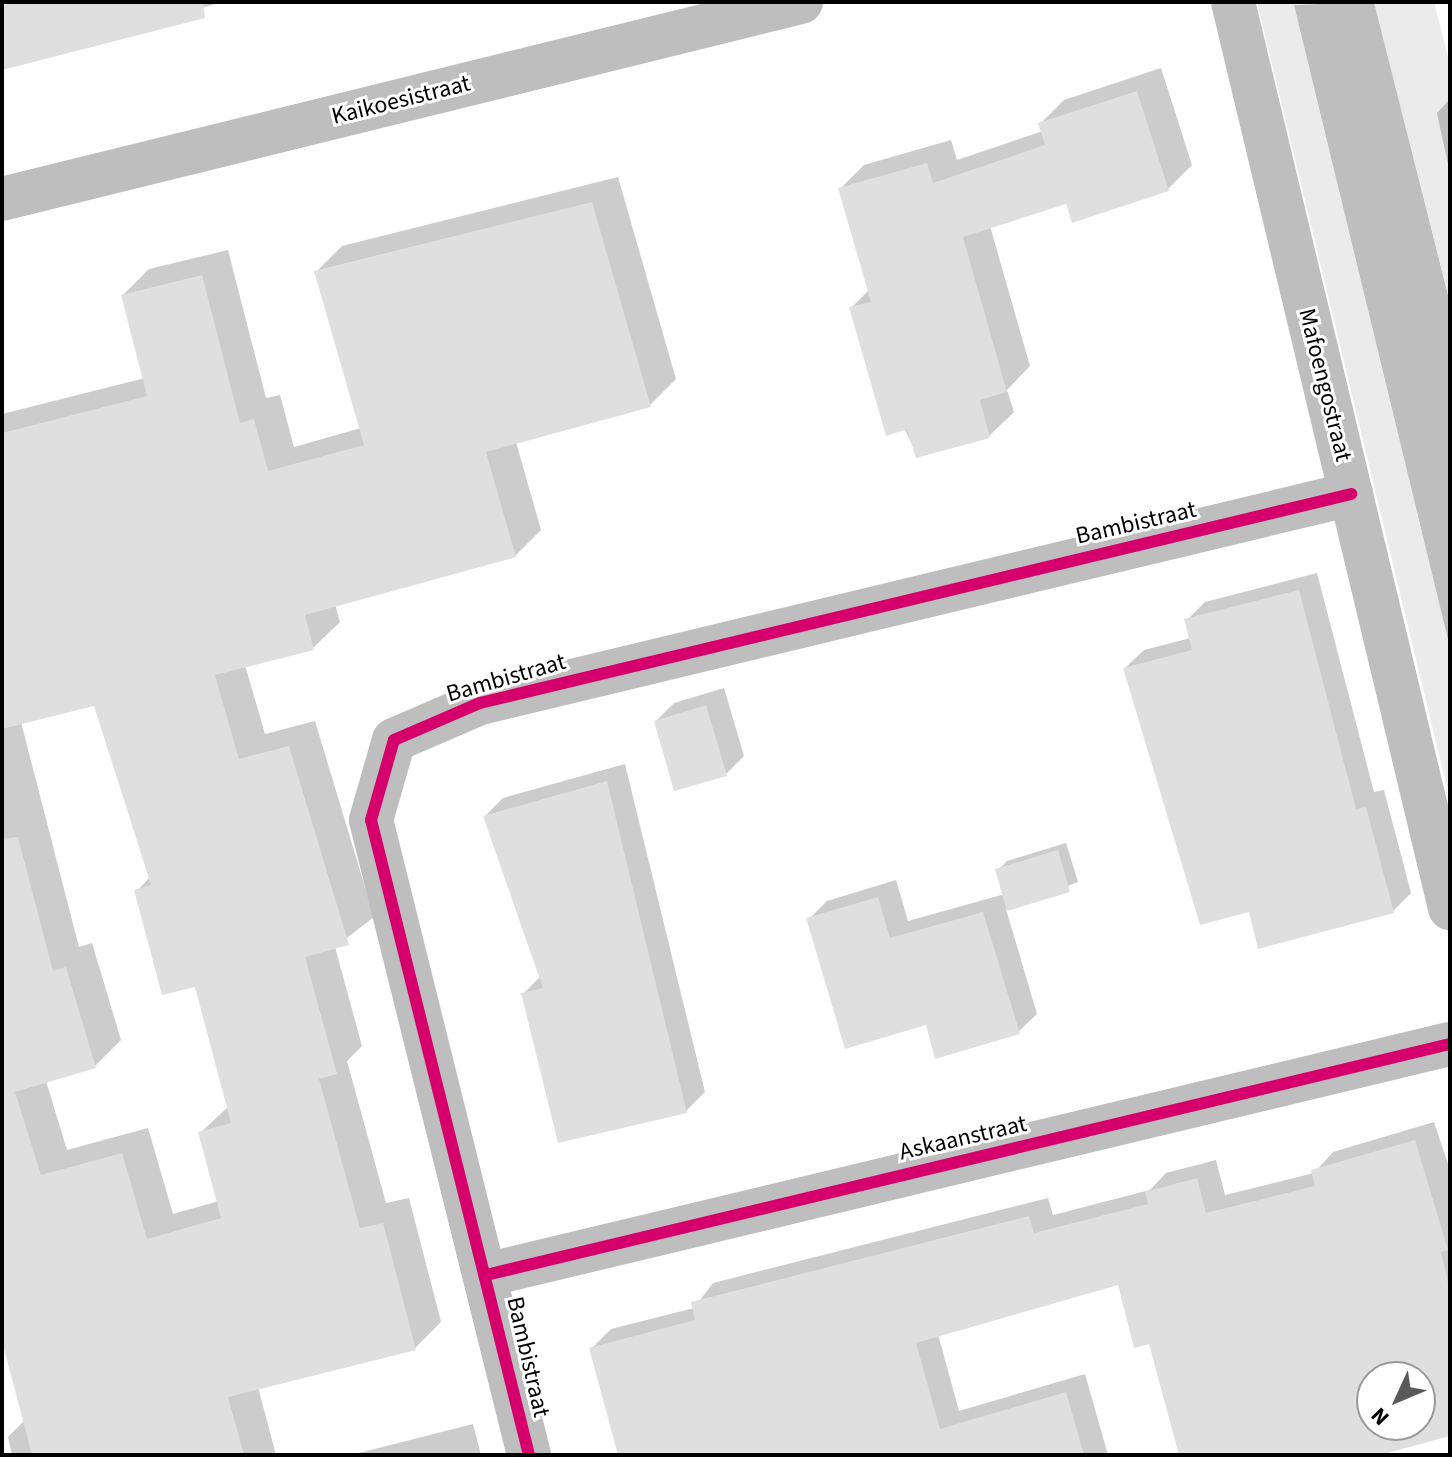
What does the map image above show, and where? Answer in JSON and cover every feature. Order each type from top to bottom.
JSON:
[{"type":"street","name":"Kaikoesistraat","points":[[2,199],[801,2]]},
{"type":"street","name":"Mafoengostraat","points":[[1233,2],[1450,908]]},
{"type":"street","name":"Bambistraat","points":[[529,1455],[371,820],[394,740],[480,703],[1351,494]]},
{"type":"street","name":"Askaanstraat","points":[[486,1275],[1450,1044]]},
{"type":"shaded area","points":[[1257,2],[1304,2],[1294,5],[1450,648],[1450,800]]},
{"type":"shaded area","points":[[1374,2],[1434,2],[1450,65],[1450,303]]},
{"type":"shaded area","points":[[1374,2],[1450,303],[1450,648],[1294,5]]},
{"type":"building","points":[[2,2],[203,2],[205,18],[2,70]]},
{"type":"building","points":[[1137,91],[1169,191],[1072,223],[1066,204],[963,237],[1007,392],[980,400],[990,438],[916,458],[907,429],[886,436],[849,307],[871,302],[838,188],[927,163],[933,183],[1045,145],[1038,123]]},
{"type":"building","points":[[592,202],[651,407],[486,452],[516,557],[305,615],[314,650],[215,675],[239,759],[289,746],[349,945],[305,957],[337,1074],[319,1079],[360,1228],[383,1223],[416,1350],[228,1397],[244,1455],[32,1455],[2,1341],[2,839],[18,837],[53,971],[66,967],[96,1068],[15,1092],[41,1175],[122,1153],[147,1239],[221,1218],[198,1132],[231,1123],[195,987],[162,995],[134,890],[151,885],[94,706],[2,729],[2,433],[147,396],[121,295],[202,275],[240,423],[254,419],[268,471],[364,445],[314,271]]},
{"type":"building","points":[[1299,590],[1356,809],[1366,807],[1394,913],[1258,949],[1249,912],[1200,925],[1123,668],[1192,650],[1184,619]]},
{"type":"building","points":[[706,705],[727,776],[674,791],[654,721]]},
{"type":"building","points":[[607,781],[687,1113],[558,1143],[521,993],[543,988],[483,816]]},
{"type":"building","points":[[1058,850],[1070,892],[1007,911],[995,869]]},
{"type":"building","points":[[878,897],[890,938],[983,912],[1020,1034],[935,1059],[926,1025],[845,1049],[806,918]]},
{"type":"building","points":[[1415,1140],[1448,1250],[1441,1252],[1450,1291],[1450,1436],[1436,1440],[1436,1361],[1356,1361],[1356,1441],[1432,1441],[1380,1455],[1179,1455],[1149,1344],[1134,1348],[1118,1285],[916,1343],[940,1429],[1066,1392],[1084,1455],[618,1455],[589,1348],[695,1320],[691,1302],[1029,1216],[1034,1233],[1148,1204],[1145,1192],[1197,1178],[1206,1213],[1315,1186],[1311,1170]]},
{"type":"cycle path","points":[[529,1455],[371,820],[394,740],[480,703],[1351,494]]},
{"type":"cycle path","points":[[486,1275],[1450,1044]]}]
